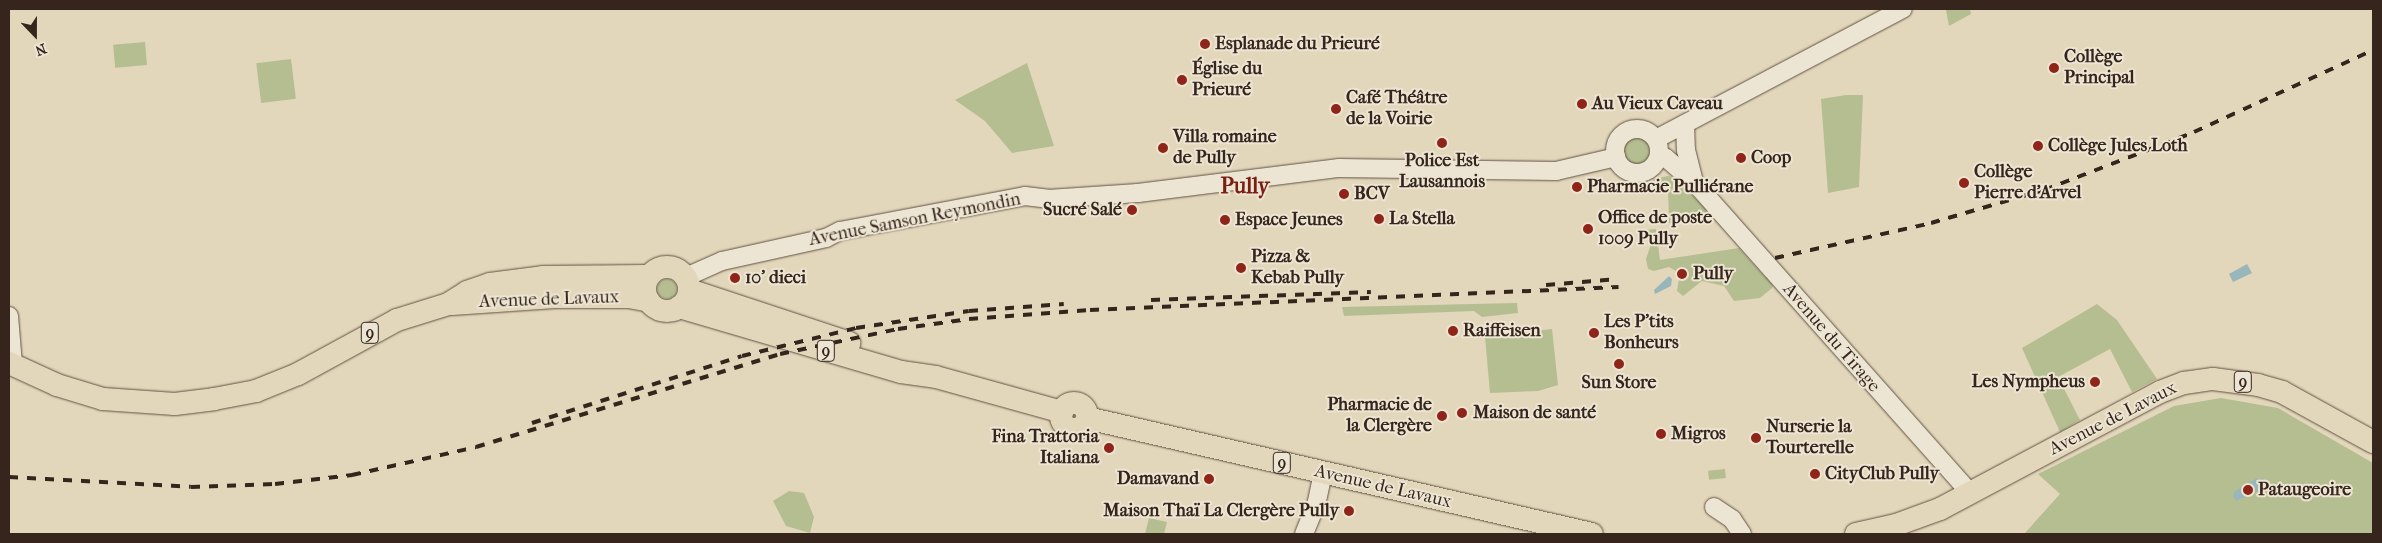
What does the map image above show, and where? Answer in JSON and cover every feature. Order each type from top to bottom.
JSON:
[{"type":"main road","points":[[668,267],[685,291],[666,311],[649,301],[645,289],[649,276],[668,267]]},
{"type":"main road","name":"Avenue de Lavaux","points":[[448,304],[467,292],[528,278],[649,276]]},
{"type":"main road","name":"Avenue de Lavaux","points":[[685,291],[803,326],[936,377],[1062,412],[1063,424],[1070,429],[1082,427],[1087,418],[1592,534]]},
{"type":"main road","name":"Avenue de Lavaux","points":[[11,364],[57,385],[103,399],[175,404],[256,391],[298,374],[397,320],[448,304],[556,297],[628,297],[649,301]]},
{"type":"main road","name":"Avenue de Lavaux","points":[[1856,534],[1900,524],[1970,492],[2160,392],[2184,384],[2213,379],[2244,382],[2282,392],[2373,442]]},
{"type":"street","points":[[1657,148],[1641,130],[1627,132],[1617,142],[1616,157],[1622,167],[1637,173],[1651,168],[1657,148],[1685,124],[1903,9]]},
{"type":"street","name":"Avenue du Tirage","points":[[1685,124],[1686,150],[1694,182]]},
{"type":"street","name":"Avenue du Tirage","points":[[1657,148],[1694,182],[1970,492]]},
{"type":"street","name":"Avenue Samson Reymondin","points":[[685,291],[722,261],[962,207],[1025,196],[1048,199],[1138,193],[1238,179],[1339,168],[1556,171],[1616,157]]},
{"type":"street","points":[[9,316],[11,364]]},
{"type":"street","points":[[1304,534],[1317,502],[1323,473]]},
{"type":"street","points":[[1714,507],[1731,527],[1742,534]]},
{"type":"green space","points":[[1970,9],[1971,14],[1949,26],[1946,10]]},
{"type":"green space","points":[[145,42],[147,65],[115,68],[113,45]]},
{"type":"green space","points":[[291,59],[296,99],[261,103],[256,63]]},
{"type":"green space","points":[[1027,63],[1054,146],[1012,153],[985,121],[955,100]]},
{"type":"green space","points":[[1846,95],[1863,95],[1859,187],[1828,193],[1821,99]]},
{"type":"green space","points":[[1637,137],[1647,141],[1651,151],[1647,161],[1637,165],[1627,161],[1623,151],[1627,141]]},
{"type":"green space","points":[[1668,176],[1675,178],[1706,209],[1707,218],[1669,223],[1668,188],[1648,190],[1654,179]]},
{"type":"green space","points":[[1656,229],[1660,260],[1739,248],[1765,277],[1769,274],[1774,282],[1772,288],[1760,298],[1734,301],[1724,286],[1702,281],[1683,296],[1677,291],[1679,279],[1676,271],[1669,267],[1654,271],[1648,269],[1646,259],[1651,244],[1646,230]]},
{"type":"green space","points":[[663,279],[671,279],[677,285],[677,293],[671,299],[663,299],[657,293],[657,285]]},
{"type":"green space","points":[[1517,303],[1518,313],[1482,317],[1474,311],[1344,316],[1342,307]]},
{"type":"green space","points":[[2097,304],[2117,320],[2157,379],[2132,392],[2110,349],[2058,377],[2080,420],[2060,432],[2022,348]]},
{"type":"green space","points":[[1552,329],[1558,385],[1538,391],[1490,393],[1485,337]]},
{"type":"green space","points":[[2221,398],[2278,408],[2373,463],[2373,534],[2024,534],[2060,494],[2038,474],[2174,406]]},
{"type":"green space","points":[[1725,469],[1726,478],[1709,480],[1708,471]]},
{"type":"green space","points":[[789,491],[804,493],[814,517],[810,533],[786,526],[773,501]]},
{"type":"green space","points":[[1149,518],[1167,522],[1164,534],[1145,534]]},
{"type":"water","points":[[2247,264],[2252,273],[2233,282],[2229,274]]},
{"type":"water","points":[[1669,276],[1672,279],[1671,286],[1655,294],[1654,290]]},
{"type":"water","name":"Pataugeoire","points":[[2257,478],[2259,481],[2263,478],[2265,482],[2260,485],[2262,489],[2236,501],[2233,496],[2235,491]]},
{"type":"railway","points":[[1775,258],[1931,223],[2044,190],[2194,132],[2373,50]]},
{"type":"railway","points":[[1546,285],[1618,279]]},
{"type":"railway","points":[[9,477],[191,487],[275,484],[352,475],[476,447],[780,354],[898,329],[969,319],[1090,310],[1618,287]]},
{"type":"railway","points":[[1151,300],[1371,292]]},
{"type":"railway","points":[[532,423],[742,356],[856,328],[969,311],[1064,304]]},
{"type":"place","name":"Esplanade du Prieuré","points":[[1205,44]]},
{"type":"place","name":"Collège Principal","points":[[2054,68]]},
{"type":"place","name":"Église du Prieuré","points":[[1182,80]]},
{"type":"place","name":"Au Vieux Caveau","points":[[1582,104]]},
{"type":"place","name":"Café Théâtre de la Voirie","points":[[1336,109]]},
{"type":"place","name":"Police Est Lausannois","points":[[1442,143]]},
{"type":"place","name":"Collège Jules Loth","points":[[2038,146]]},
{"type":"place","name":"Villa romaine de Pully","points":[[1163,148]]},
{"type":"place","name":"Coop","points":[[1741,158]]},
{"type":"place","name":"Collège Pierre d'Arvel","points":[[1964,183]]},
{"type":"place","name":"Pharmacie Pulliérane","points":[[1577,187]]},
{"type":"place","name":"BCV","points":[[1344,194]]},
{"type":"place","name":"Sucré Salé","points":[[1132,210]]},
{"type":"place","name":"La Stella","points":[[1379,219]]},
{"type":"place","name":"Espace Jeunes","points":[[1225,220]]},
{"type":"place","name":"Office de poste 1009 Pully","points":[[1588,229]]},
{"type":"place","name":"Pizza & Kebab Pully","points":[[1241,268]]},
{"type":"place","name":"Pully","points":[[1682,274]]},
{"type":"place","name":"10' dieci","points":[[735,278]]},
{"type":"place","name":"Raiffeisen","points":[[1453,331]]},
{"type":"place","name":"Les P'tits Bonheurs","points":[[1594,333]]},
{"type":"place","name":"Sun Store","points":[[1619,364]]},
{"type":"place","name":"Les Nympheus","points":[[2095,382]]},
{"type":"place","name":"Maison de santé","points":[[1462,413]]},
{"type":"place","name":"Pharmacie de la Clergère","points":[[1442,416]]},
{"type":"place","name":"Migros","points":[[1661,434]]},
{"type":"place","name":"Nurserie la Tourterelle","points":[[1756,438]]},
{"type":"place","name":"Fina Trattoria Italiana","points":[[1109,448]]},
{"type":"place","name":"CityClub Pully","points":[[1815,474]]},
{"type":"place","name":"Damavand","points":[[1209,479]]},
{"type":"place","name":"Pataugeoire","points":[[2248,490]]},
{"type":"place","name":"Maison Thaï La Clergère Pully","points":[[1349,511]]},
{"type":"district","name":"Pully","points":[[1245,187]]}]
